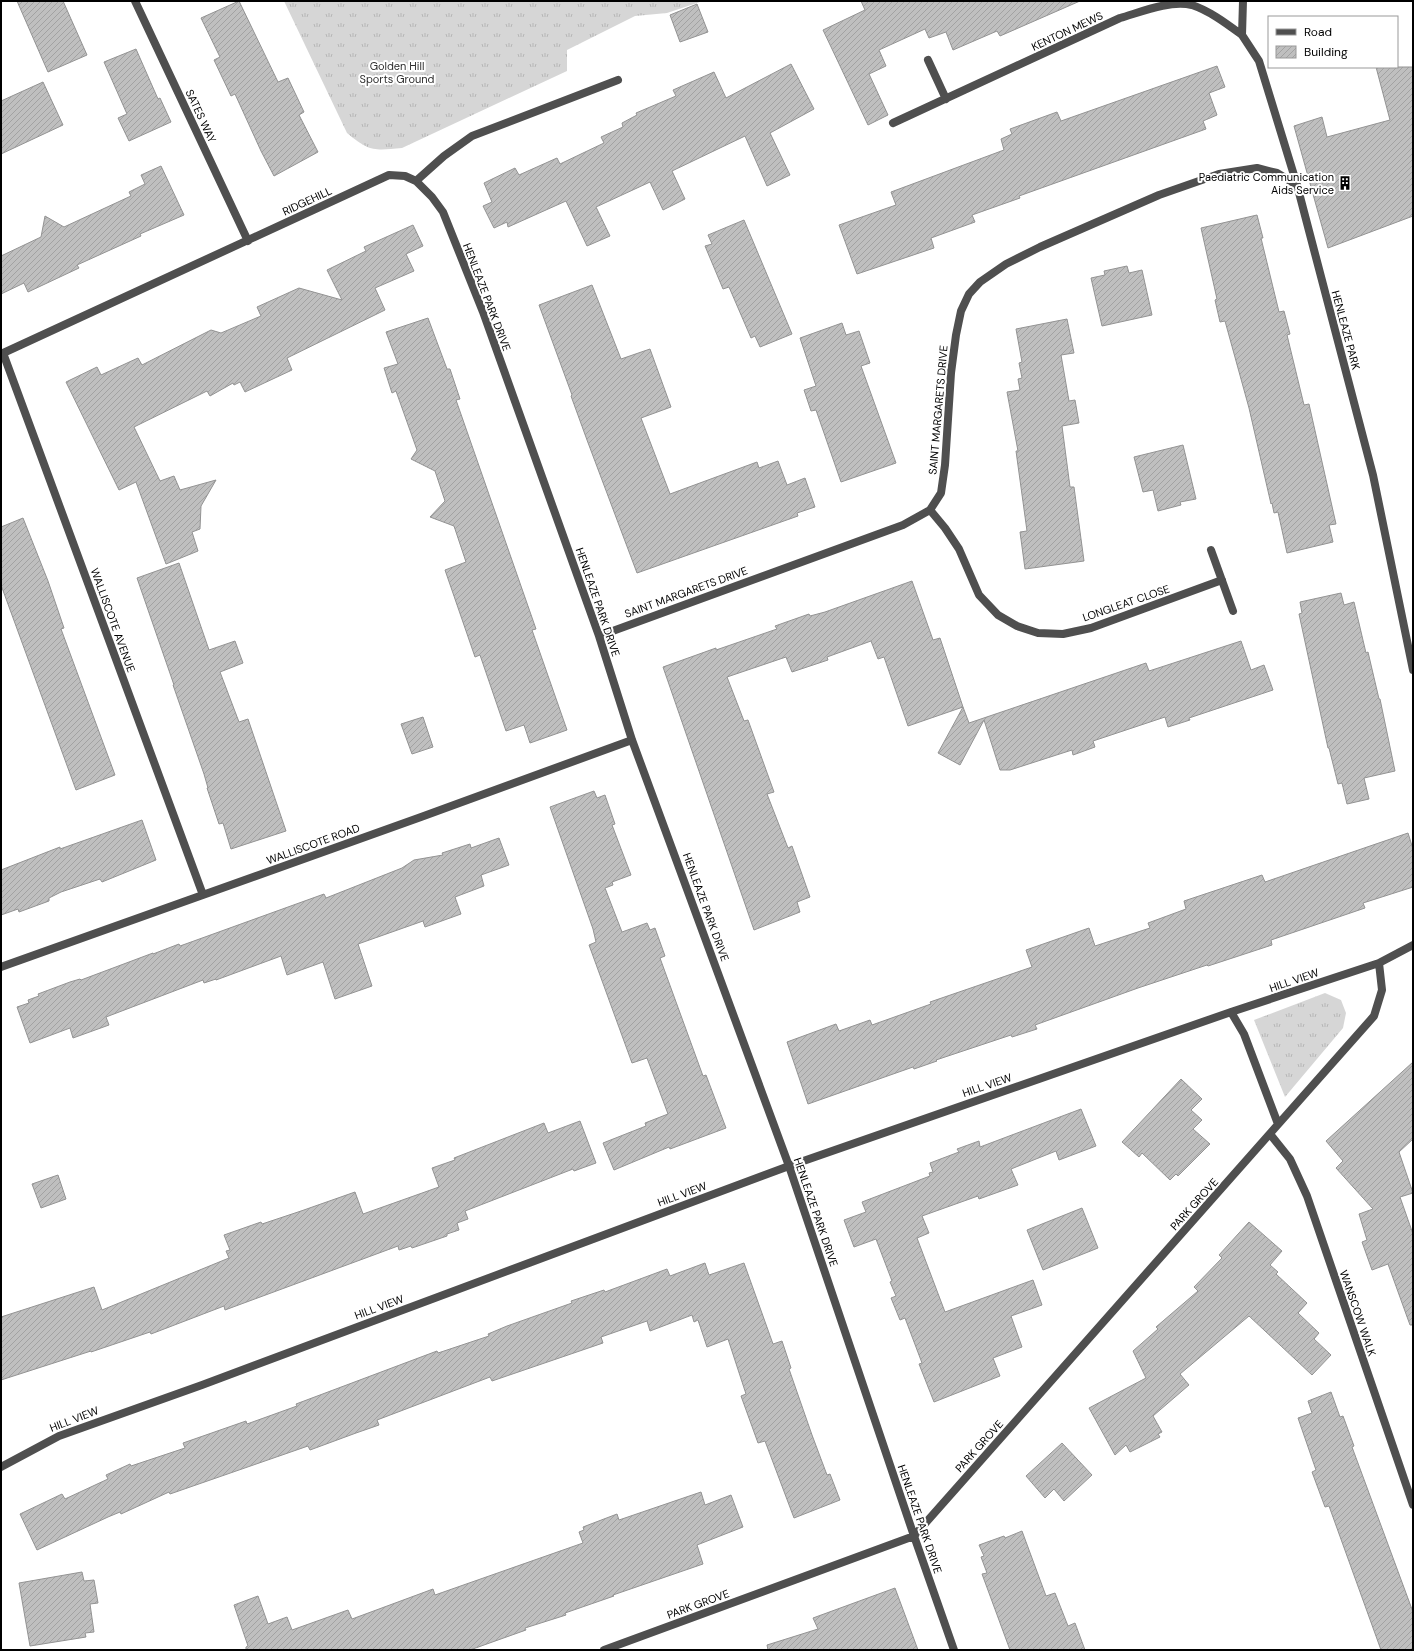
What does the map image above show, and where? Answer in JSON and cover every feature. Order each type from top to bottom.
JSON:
[{"type":"street","name":"SATES WAY","points":[[135,1],[248,241]]},
{"type":"street","points":[[1242,35],[1243,1]]},
{"type":"street","name":"KENTON MEWS","points":[[893,123],[1120,18],[1155,7],[1172,4],[1191,5],[1219,18],[1242,35]]},
{"type":"street","name":"HENLEAZE PARK","points":[[1242,35],[1259,61],[1297,185],[1373,475],[1413,670]]},
{"type":"street","points":[[928,60],[946,99]]},
{"type":"street","points":[[416,182],[444,156],[472,136],[618,80]]},
{"type":"street","name":"SAINT MARGARETS DRIVE","points":[[599,636],[903,525],[930,510],[941,493],[945,465],[951,373],[961,310],[969,294],[980,282],[1006,264],[1040,247],[1159,195],[1219,174],[1257,168],[1277,173],[1297,185]]},
{"type":"street","name":"RIDGEHILL","points":[[2,354],[389,176],[405,176],[416,182]]},
{"type":"street","name":"HENLEAZE PARK DRIVE","points":[[416,182],[432,197],[443,212],[483,312],[599,636],[632,740],[789,1166],[954,1650]]},
{"type":"street","name":"WALLISCOTE AVENUE","points":[[2,354],[203,895]]},
{"type":"street","name":"LONGLEAT CLOSE","points":[[930,510],[945,528],[959,549],[979,594],[984,600],[998,615],[1017,626],[1038,632],[1063,634],[1091,628],[1222,580]]},
{"type":"street","points":[[1211,550],[1233,611]]},
{"type":"street","name":"WALLISCOTE ROAD","points":[[1,967],[632,740]]},
{"type":"street","points":[[1379,963],[1413,945]]},
{"type":"street","name":"HILL VIEW","points":[[1,1467],[59,1436],[202,1385],[789,1166],[1231,1012],[1379,963]]},
{"type":"street","name":"PARK GROVE","points":[[604,1650],[914,1536],[1374,1016],[1382,990],[1379,963]]},
{"type":"street","points":[[1231,1012],[1244,1034],[1278,1124]]},
{"type":"street","name":"WANSCOW WALK","points":[[1270,1134],[1290,1159],[1307,1196],[1413,1505]]},
{"type":"green space","name":"Golden Hill Sports Ground","points":[[284,1],[703,1],[667,13],[635,16],[567,50],[567,71],[402,148],[378,149],[366,146],[347,133]]},
{"type":"green space","points":[[1325,993],[1341,1000],[1346,1013],[1343,1028],[1285,1097],[1254,1020]]},
{"type":"building","points":[[17,1],[63,1],[87,55],[48,72]]},
{"type":"building","points":[[239,1],[278,82],[288,78],[304,112],[299,115],[318,152],[274,176],[235,94],[231,96],[214,60],[220,57],[201,18]]},
{"type":"building","points":[[861,1],[1080,1],[1000,36],[997,31],[953,50],[946,32],[929,38],[925,29],[879,50],[886,66],[869,74],[888,115],[868,125],[823,30],[865,10]]},
{"type":"building","points":[[697,4],[708,32],[680,42],[670,15]]},
{"type":"building","points":[[136,49],[158,99],[160,98],[171,122],[129,141],[118,118],[127,114],[104,62]]},
{"type":"building","points":[[791,64],[814,109],[770,133],[790,175],[767,186],[745,136],[672,171],[685,199],[663,210],[650,182],[596,207],[610,236],[587,246],[566,201],[508,227],[507,222],[494,228],[483,206],[492,202],[484,183],[515,168],[519,175],[557,158],[560,164],[604,143],[601,137],[623,127],[622,123],[637,115],[636,113],[676,96],[673,90],[714,72],[726,98]]},
{"type":"building","points":[[1217,66],[1225,87],[1209,93],[1217,115],[1203,121],[1206,129],[1019,196],[1020,198],[972,215],[975,222],[931,238],[934,248],[857,274],[839,225],[896,205],[891,192],[1004,150],[1001,139],[1012,134],[1010,129],[1057,112],[1061,121]]},
{"type":"building","points":[[1413,67],[1413,216],[1328,248],[1294,126],[1322,117],[1327,137],[1390,120],[1376,68]]},
{"type":"building","points":[[43,82],[63,125],[1,154],[1,101]]},
{"type":"building","points":[[161,166],[184,215],[140,234],[141,236],[77,265],[79,268],[28,292],[24,283],[1,294],[1,256],[41,237],[45,216],[64,227],[131,196],[129,192],[145,184],[141,175]]},
{"type":"building","points":[[1257,215],[1279,312],[1284,311],[1290,334],[1287,335],[1304,405],[1309,404],[1336,524],[1329,525],[1333,542],[1287,553],[1278,512],[1274,513],[1272,503],[1271,504],[1249,408],[1225,321],[1220,322],[1215,300],[1217,299],[1201,228]]},
{"type":"building","points":[[744,220],[792,334],[760,347],[755,336],[751,338],[729,287],[723,289],[705,246],[712,244],[708,235]]},
{"type":"building","points":[[413,225],[423,246],[406,254],[414,271],[375,288],[385,310],[287,358],[292,370],[245,392],[240,382],[234,385],[233,383],[210,396],[207,391],[134,427],[160,481],[174,476],[180,490],[216,480],[201,506],[200,529],[192,532],[198,551],[166,564],[136,482],[119,490],[66,382],[97,367],[101,375],[138,358],[142,365],[211,330],[221,333],[261,316],[257,307],[299,288],[342,300],[327,270],[366,251],[364,247]]},
{"type":"building","points":[[1127,266],[1129,273],[1142,270],[1152,315],[1102,326],[1091,278],[1105,275],[1104,271]]},
{"type":"building","points":[[592,285],[621,359],[650,349],[671,407],[641,418],[670,494],[757,462],[759,468],[778,461],[787,485],[805,478],[815,507],[797,513],[798,516],[637,573],[587,440],[539,305]]},
{"type":"building","points":[[428,318],[447,369],[450,369],[460,399],[456,400],[536,629],[532,630],[567,730],[530,743],[524,725],[506,731],[480,655],[475,657],[445,570],[466,562],[454,526],[430,517],[445,501],[435,471],[411,459],[417,450],[396,391],[392,393],[384,368],[398,364],[386,332]]},
{"type":"building","points":[[1067,319],[1074,353],[1061,355],[1069,401],[1075,400],[1079,423],[1062,426],[1070,487],[1074,487],[1084,561],[1025,569],[1020,532],[1027,531],[1016,451],[1018,451],[1007,392],[1020,390],[1018,379],[1022,378],[1019,363],[1022,362],[1016,329]]},
{"type":"building","points":[[842,323],[846,335],[859,331],[870,363],[861,366],[896,463],[841,482],[816,410],[811,411],[804,390],[816,386],[800,338]]},
{"type":"building","points":[[1183,445],[1196,499],[1180,502],[1181,505],[1158,511],[1153,490],[1143,492],[1134,457]]},
{"type":"building","points":[[23,518],[48,581],[64,628],[61,629],[115,775],[76,790],[1,585],[1,527]]},
{"type":"building","points":[[179,563],[209,650],[235,641],[243,663],[220,672],[239,722],[248,719],[286,831],[231,849],[223,823],[219,824],[204,774],[137,578]]},
{"type":"building","points":[[912,581],[933,640],[940,638],[963,707],[908,726],[884,657],[878,659],[871,641],[827,657],[828,660],[792,672],[786,657],[727,677],[744,721],[748,720],[774,792],[767,794],[788,848],[792,846],[810,897],[797,902],[800,912],[754,930],[663,667],[716,648],[716,650],[777,629],[775,626],[809,614],[810,616],[825,612]]},
{"type":"building","points":[[1341,593],[1344,605],[1354,602],[1366,653],[1368,652],[1380,699],[1395,771],[1364,778],[1369,799],[1347,804],[1342,783],[1338,784],[1328,748],[1299,614],[1302,613],[1300,602]]},
{"type":"building","points":[[1241,641],[1251,670],[1264,665],[1273,690],[1189,718],[1190,720],[1168,727],[1165,717],[1093,741],[1095,747],[1073,755],[1072,750],[1010,770],[1000,770],[984,720],[960,765],[938,753],[963,707],[969,723],[1146,663],[1149,671]]},
{"type":"building","points":[[423,717],[433,747],[412,754],[401,724]]},
{"type":"building","points":[[594,791],[597,798],[605,795],[615,824],[612,825],[631,875],[612,882],[613,885],[605,888],[622,932],[647,923],[650,930],[655,928],[665,956],[660,958],[703,1076],[706,1075],[726,1128],[670,1149],[669,1147],[614,1170],[603,1143],[646,1126],[645,1123],[668,1114],[647,1058],[632,1063],[589,945],[596,942],[593,929],[550,807]]},
{"type":"building","points":[[142,820],[156,860],[102,882],[100,879],[61,892],[49,898],[49,901],[19,912],[18,909],[1,915],[1,870],[60,847],[60,849]]},
{"type":"building","points":[[1408,833],[1413,849],[1413,887],[1363,903],[1365,908],[1271,940],[1272,945],[1138,988],[1035,1025],[1037,1029],[1012,1037],[1011,1035],[936,1060],[937,1061],[914,1069],[913,1067],[808,1104],[787,1042],[836,1024],[839,1031],[870,1020],[872,1025],[931,1004],[930,1002],[1032,967],[1026,950],[1089,928],[1095,946],[1150,928],[1148,923],[1186,909],[1184,901],[1262,875],[1265,882]]},
{"type":"building","points":[[499,838],[509,865],[481,875],[484,886],[455,897],[461,914],[425,927],[423,921],[358,944],[372,986],[335,999],[323,962],[287,975],[281,956],[216,980],[204,983],[203,980],[106,1017],[109,1025],[73,1038],[70,1028],[30,1043],[17,1007],[29,1003],[28,1000],[39,996],[38,994],[179,944],[180,946],[324,894],[326,898],[402,868],[414,860],[443,855],[442,853],[470,844],[471,848]]},
{"type":"building","points":[[1413,1062],[1413,1139],[1399,1152],[1413,1193],[1400,1197],[1413,1234],[1413,1325],[1410,1325],[1388,1264],[1372,1270],[1362,1242],[1367,1240],[1359,1214],[1373,1209],[1336,1168],[1343,1161],[1326,1141]]},
{"type":"building","points":[[1181,1079],[1202,1099],[1191,1110],[1202,1120],[1193,1129],[1210,1144],[1178,1176],[1176,1174],[1170,1180],[1142,1153],[1139,1157],[1122,1142]]},
{"type":"building","points":[[1081,1109],[1096,1146],[1059,1160],[1056,1151],[1011,1169],[1018,1185],[979,1199],[978,1196],[922,1216],[929,1233],[917,1238],[945,1312],[1033,1280],[1042,1305],[1011,1316],[1022,1347],[993,1358],[1000,1376],[934,1402],[919,1364],[922,1363],[905,1318],[900,1320],[891,1298],[896,1296],[876,1239],[854,1247],[844,1220],[866,1212],[862,1202],[930,1176],[929,1173],[933,1172],[930,1163],[959,1152],[957,1149],[979,1141],[980,1147]]},
{"type":"building","points":[[580,1121],[596,1163],[574,1171],[573,1169],[465,1211],[468,1219],[457,1223],[459,1230],[447,1234],[447,1236],[412,1248],[411,1246],[399,1250],[398,1246],[225,1310],[224,1306],[151,1334],[150,1332],[1,1380],[1,1317],[94,1287],[102,1310],[229,1258],[226,1251],[230,1250],[224,1235],[261,1222],[262,1224],[355,1192],[363,1214],[439,1187],[432,1168],[455,1160],[454,1158],[544,1123],[548,1133]]},
{"type":"building","points":[[58,1175],[66,1199],[41,1208],[32,1184]]},
{"type":"building","points":[[1082,1208],[1098,1248],[1043,1270],[1027,1230]]},
{"type":"building","points":[[1249,1222],[1282,1251],[1270,1265],[1278,1272],[1276,1274],[1307,1303],[1298,1313],[1319,1333],[1314,1339],[1331,1355],[1312,1375],[1249,1316],[1180,1374],[1189,1385],[1153,1416],[1162,1432],[1158,1434],[1160,1437],[1130,1452],[1126,1445],[1115,1455],[1089,1408],[1146,1378],[1133,1351],[1158,1329],[1156,1327],[1198,1291],[1194,1287],[1222,1258],[1219,1255]]},
{"type":"building","points":[[705,1263],[709,1275],[744,1263],[773,1344],[782,1341],[791,1368],[789,1369],[812,1435],[827,1475],[830,1474],[840,1500],[794,1518],[765,1441],[758,1443],[741,1396],[746,1394],[728,1339],[707,1347],[698,1320],[694,1322],[692,1315],[650,1331],[647,1321],[601,1337],[603,1343],[492,1381],[490,1377],[377,1420],[379,1425],[310,1450],[308,1446],[170,1494],[169,1492],[121,1514],[120,1512],[108,1517],[37,1550],[20,1514],[62,1494],[65,1499],[108,1479],[106,1475],[130,1464],[131,1466],[185,1448],[183,1443],[246,1421],[247,1424],[437,1351],[438,1353],[489,1336],[488,1334],[507,1326],[572,1303],[571,1301],[604,1290],[605,1292],[667,1269],[670,1276]]},
{"type":"building","points":[[1331,1392],[1340,1417],[1343,1416],[1354,1446],[1352,1447],[1413,1612],[1413,1650],[1381,1650],[1329,1506],[1325,1507],[1312,1472],[1316,1470],[1298,1418],[1312,1413],[1308,1401]]},
{"type":"building","points":[[1062,1443],[1092,1475],[1064,1501],[1054,1489],[1045,1498],[1026,1476]]},
{"type":"building","points":[[701,1492],[705,1505],[731,1495],[743,1527],[697,1545],[703,1564],[613,1595],[614,1596],[565,1613],[566,1615],[525,1628],[526,1630],[470,1650],[246,1650],[246,1647],[248,1646],[234,1605],[258,1596],[268,1624],[287,1617],[292,1630],[348,1610],[352,1619],[433,1589],[435,1595],[583,1543],[579,1532],[584,1530],[583,1527],[617,1514],[619,1520]]},
{"type":"building","points":[[1022,1531],[1046,1596],[1055,1593],[1068,1626],[1075,1623],[1085,1650],[1010,1650],[982,1574],[987,1573],[981,1557],[984,1556],[979,1545],[1004,1536],[1005,1538]]},
{"type":"building","points":[[82,1572],[84,1581],[94,1580],[98,1603],[90,1604],[94,1632],[85,1633],[86,1637],[30,1646],[19,1583]]},
{"type":"building","points":[[895,1588],[918,1650],[768,1650],[767,1645],[818,1629],[813,1618]]},
{"type":"place","name":"Paediatric Communication Aids Service","points":[[1345,183]]}]
